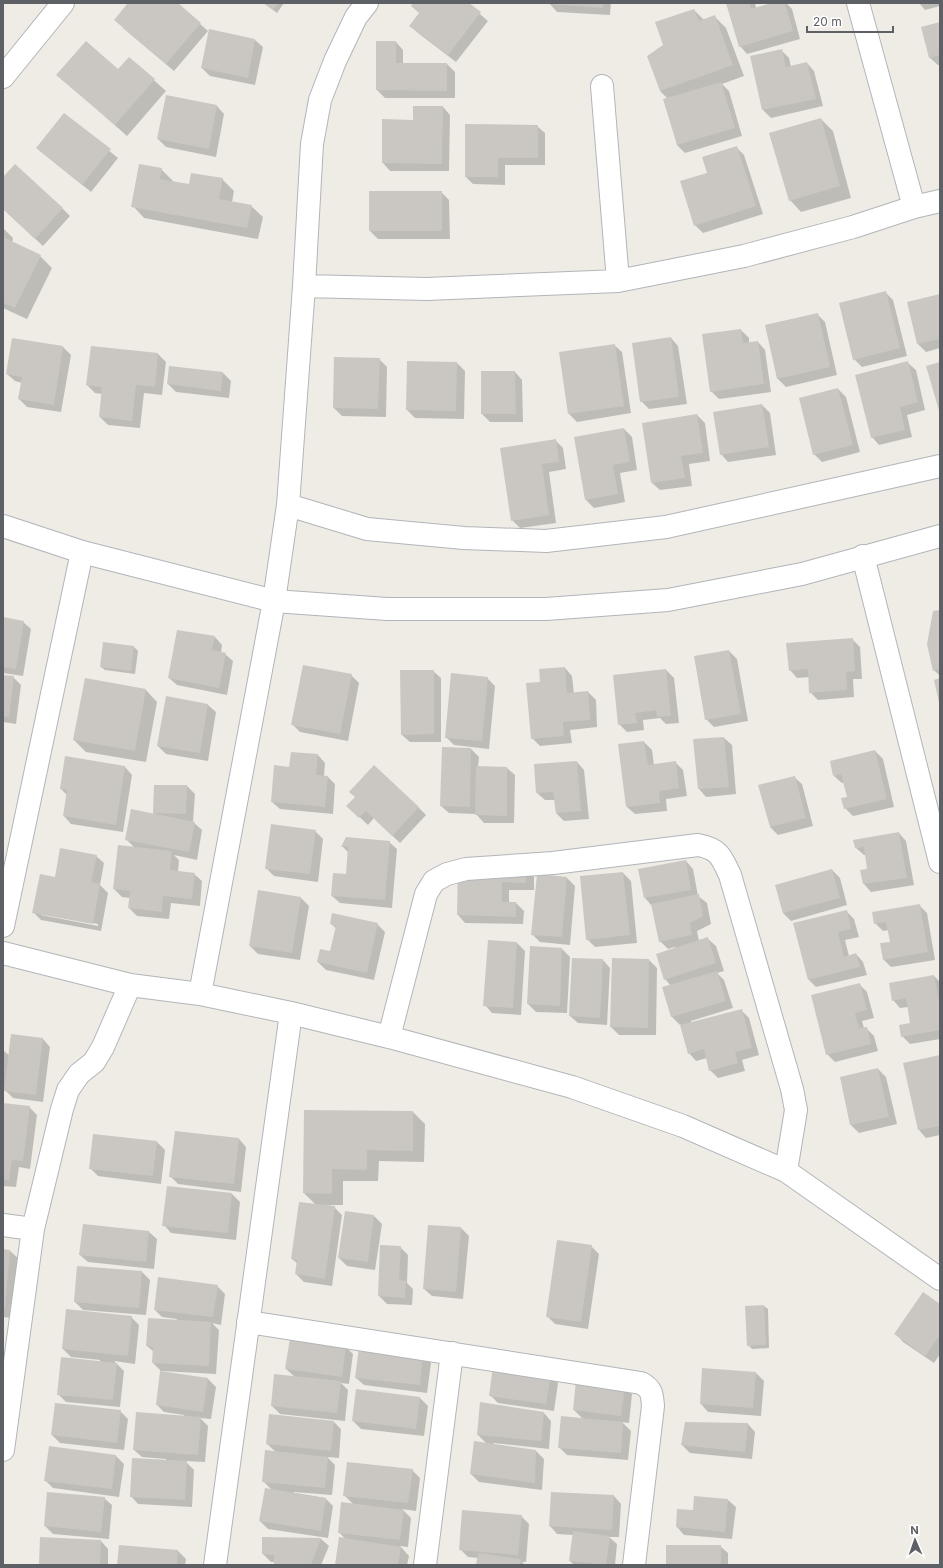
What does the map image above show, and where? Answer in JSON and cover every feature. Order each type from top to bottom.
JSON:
[{"type":"street","points":[[3,77],[63,3]]},
{"type":"street","points":[[200,994],[274,601],[288,505],[304,286],[312,144],[320,100],[335,61],[356,17],[367,3]]},
{"type":"street","points":[[858,3],[914,207]]},
{"type":"street","points":[[602,86],[618,281]]},
{"type":"street","points":[[304,286],[428,289],[618,281],[744,256],[853,227],[914,207],[940,201]]},
{"type":"street","points":[[288,505],[367,529],[464,538],[546,541],[666,527],[940,466]]},
{"type":"street","points":[[3,526],[82,552],[274,601],[395,609],[546,609],[668,600],[802,574],[940,536]]},
{"type":"street","points":[[3,926],[82,552]]},
{"type":"street","points":[[863,556],[940,862]]},
{"type":"street","points":[[389,1037],[426,894],[434,881],[447,874],[466,869],[553,863],[698,845],[711,848],[722,858],[730,875],[792,1089],[796,1110],[786,1171]]},
{"type":"street","points":[[3,953],[130,985],[200,994],[291,1013],[389,1037],[572,1087],[682,1126],[786,1171],[940,1279]]},
{"type":"street","points":[[3,1440],[33,1229],[68,1090],[79,1074],[94,1062],[103,1047],[130,985]]},
{"type":"street","points":[[215,1565],[291,1013]]},
{"type":"street","points":[[3,1225],[33,1229]]},
{"type":"street","points":[[248,1322],[641,1383],[648,1386],[652,1392],[653,1406],[634,1565]]},
{"type":"street","points":[[425,1565],[452,1353]]},
{"type":"building","points":[[128,3],[178,3],[201,23],[166,64],[114,20]]},
{"type":"building","points":[[263,3],[278,3],[273,10]]},
{"type":"building","points":[[413,3],[469,3],[481,12],[448,55],[409,26],[419,13],[411,6]]},
{"type":"building","points":[[603,3],[603,8],[547,4]]},
{"type":"building","points":[[726,3],[750,3],[751,9],[772,3],[785,3],[793,31],[739,47]]},
{"type":"building","points":[[694,9],[699,21],[715,15],[733,65],[660,91],[647,56],[663,45],[655,22]]},
{"type":"building","points":[[940,22],[940,55],[929,58],[921,27]]},
{"type":"building","points":[[209,29],[255,39],[248,78],[201,68]]},
{"type":"building","points":[[86,41],[118,69],[129,57],[155,79],[115,125],[56,75]]},
{"type":"building","points":[[376,41],[396,41],[396,63],[447,63],[447,91],[376,90]]},
{"type":"building","points":[[782,49],[786,67],[807,62],[816,99],[762,110],[750,56]]},
{"type":"building","points":[[721,82],[735,128],[677,145],[663,99]]},
{"type":"building","points":[[166,95],[217,105],[209,149],[157,139]]},
{"type":"building","points":[[413,106],[443,106],[442,164],[382,163],[382,119],[413,120]]},
{"type":"building","points":[[64,113],[111,149],[82,185],[36,148]]},
{"type":"building","points":[[821,118],[840,186],[789,201],[769,133]]},
{"type":"building","points":[[465,124],[538,125],[538,158],[498,158],[498,177],[465,177]]},
{"type":"building","points":[[737,146],[756,206],[694,226],[680,181],[707,173],[702,157]]},
{"type":"building","points":[[15,164],[63,208],[35,239],[3,209],[3,177]]},
{"type":"building","points":[[139,164],[162,168],[160,179],[189,184],[191,173],[223,178],[219,199],[252,205],[247,228],[131,207]]},
{"type":"building","points":[[369,191],[442,191],[442,231],[369,231]]},
{"type":"building","points":[[3,237],[41,255],[15,308],[3,303]]},
{"type":"building","points":[[886,291],[900,348],[853,360],[839,303]]},
{"type":"building","points":[[940,294],[940,339],[917,344],[907,302]]},
{"type":"building","points":[[818,313],[830,367],[777,379],[765,325]]},
{"type":"building","points":[[741,329],[743,343],[758,341],[764,384],[710,392],[702,334]]},
{"type":"building","points":[[671,337],[679,397],[640,402],[632,343]]},
{"type":"building","points":[[12,338],[63,346],[54,405],[18,399],[22,377],[6,374]]},
{"type":"building","points":[[615,344],[624,406],[568,414],[559,352]]},
{"type":"building","points":[[91,346],[158,353],[155,387],[136,385],[132,421],[99,417],[102,387],[86,385]]},
{"type":"building","points":[[334,357],[380,358],[378,409],[333,408]]},
{"type":"building","points":[[407,361],[457,362],[456,411],[406,410]]},
{"type":"building","points":[[908,361],[918,402],[900,407],[905,430],[871,438],[855,375]]},
{"type":"building","points":[[940,362],[940,414],[926,366]]},
{"type":"building","points":[[169,366],[223,372],[221,391],[167,384]]},
{"type":"building","points":[[481,371],[515,371],[516,414],[481,414]]},
{"type":"building","points":[[838,388],[853,445],[813,455],[799,398]]},
{"type":"building","points":[[762,404],[769,447],[720,455],[713,412]]},
{"type":"building","points":[[697,414],[703,453],[681,456],[685,478],[651,483],[642,423]]},
{"type":"building","points":[[624,428],[630,462],[613,465],[618,494],[585,500],[574,437]]},
{"type":"building","points":[[556,439],[559,462],[542,464],[549,515],[511,521],[500,448]]},
{"type":"building","points":[[940,610],[940,669],[933,671],[927,644],[933,611]]},
{"type":"building","points":[[3,617],[24,621],[16,669],[3,667]]},
{"type":"building","points":[[177,630],[215,636],[212,650],[226,653],[219,688],[168,678]]},
{"type":"building","points":[[853,638],[855,671],[846,672],[847,690],[809,693],[808,669],[789,671],[786,643]]},
{"type":"building","points":[[103,642],[134,646],[131,671],[100,667]]},
{"type":"building","points":[[729,650],[741,714],[705,720],[694,656]]},
{"type":"building","points":[[303,665],[352,674],[340,734],[291,725]]},
{"type":"building","points":[[565,667],[567,693],[588,691],[590,720],[563,722],[564,736],[531,739],[526,683],[540,682],[539,669]]},
{"type":"building","points":[[666,669],[671,716],[657,717],[656,710],[635,713],[637,723],[618,725],[613,675]]},
{"type":"building","points":[[400,670],[434,670],[434,734],[401,735]]},
{"type":"building","points":[[451,673],[488,677],[482,741],[445,738]]},
{"type":"building","points":[[3,675],[14,676],[9,717],[3,716]]},
{"type":"building","points":[[85,678],[146,689],[135,751],[73,740]]},
{"type":"building","points":[[940,678],[940,702],[939,702],[934,680]]},
{"type":"building","points":[[166,696],[208,704],[200,753],[157,746]]},
{"type":"building","points":[[724,737],[729,787],[698,789],[693,739]]},
{"type":"building","points":[[644,741],[648,765],[676,761],[679,788],[659,791],[660,803],[626,807],[618,744]]},
{"type":"building","points":[[442,747],[471,748],[470,807],[440,806]]},
{"type":"building","points":[[875,750],[887,799],[844,809],[841,798],[847,797],[841,774],[833,776],[830,761]]},
{"type":"building","points":[[291,752],[318,754],[316,775],[328,776],[325,807],[271,802],[274,765],[289,767]]},
{"type":"building","points":[[65,756],[125,766],[116,825],[63,816],[67,790],[60,789]]},
{"type":"building","points":[[577,761],[581,811],[556,813],[553,792],[536,793],[534,764]]},
{"type":"building","points":[[374,765],[419,807],[392,836],[366,811],[359,818],[346,806],[355,797],[349,792]]},
{"type":"building","points":[[476,766],[507,767],[507,816],[475,815]]},
{"type":"building","points":[[795,776],[806,818],[770,827],[758,785]]},
{"type":"building","points":[[154,785],[187,785],[186,814],[153,813]]},
{"type":"building","points":[[131,809],[195,822],[189,852],[125,840]]},
{"type":"building","points":[[271,824],[316,830],[310,874],[265,869]]},
{"type":"building","points":[[899,832],[907,878],[863,884],[860,870],[867,869],[864,847],[855,848],[853,840]]},
{"type":"building","points":[[346,837],[390,841],[385,900],[331,896],[333,873],[346,874],[348,847],[341,847]]},
{"type":"building","points":[[118,845],[172,851],[170,870],[195,873],[192,899],[163,896],[162,912],[128,908],[130,891],[113,889]]},
{"type":"building","points":[[60,848],[97,855],[91,882],[100,884],[93,924],[32,913],[40,874],[55,877]]},
{"type":"building","points":[[686,860],[691,890],[644,898],[638,869]]},
{"type":"building","points":[[458,866],[526,868],[526,883],[502,882],[502,902],[516,902],[516,917],[457,915]]},
{"type":"building","points":[[832,869],[840,898],[783,913],[775,885]]},
{"type":"building","points":[[623,872],[630,935],[586,940],[580,876]]},
{"type":"building","points":[[537,874],[567,877],[562,937],[531,935]]},
{"type":"building","points":[[258,890],[301,897],[292,953],[249,946]]},
{"type":"building","points":[[699,894],[703,916],[690,923],[692,935],[659,942],[651,904]]},
{"type":"building","points":[[920,904],[928,952],[883,960],[880,943],[890,942],[886,922],[874,924],[872,912]]},
{"type":"building","points":[[847,910],[851,929],[838,932],[844,957],[856,953],[860,967],[808,980],[793,923]]},
{"type":"building","points":[[332,913],[378,923],[367,973],[317,962],[320,949],[330,951],[336,926],[330,924]]},
{"type":"building","points":[[708,937],[716,963],[664,980],[656,954]]},
{"type":"building","points":[[488,940],[517,942],[513,1008],[483,1006]]},
{"type":"building","points":[[530,946],[562,948],[560,1006],[527,1004]]},
{"type":"building","points":[[572,958],[603,959],[600,1018],[569,1016]]},
{"type":"building","points":[[612,958],[649,959],[648,1028],[610,1027]]},
{"type":"building","points":[[717,971],[726,1001],[671,1017],[662,987]]},
{"type":"building","points":[[934,975],[940,1006],[940,1030],[901,1037],[899,1025],[910,1023],[906,998],[892,1001],[889,983]]},
{"type":"building","points":[[860,983],[867,1010],[855,1013],[859,1028],[867,1027],[871,1044],[826,1055],[811,995]]},
{"type":"building","points":[[742,1009],[752,1048],[735,1052],[738,1063],[709,1071],[704,1049],[688,1054],[680,1025]]},
{"type":"building","points":[[11,1034],[43,1038],[36,1095],[4,1091]]},
{"type":"building","points":[[940,1055],[940,1126],[918,1130],[903,1063]]},
{"type":"building","points":[[878,1068],[889,1117],[850,1125],[840,1077]]},
{"type":"building","points":[[3,1103],[30,1106],[23,1161],[12,1160],[9,1180],[3,1179]]},
{"type":"building","points":[[304,1110],[413,1111],[413,1151],[367,1150],[367,1170],[332,1169],[332,1194],[303,1193]]},
{"type":"building","points":[[175,1131],[239,1138],[234,1184],[169,1177]]},
{"type":"building","points":[[93,1134],[157,1141],[153,1176],[89,1169]]},
{"type":"building","points":[[167,1186],[232,1193],[228,1233],[162,1226]]},
{"type":"building","points":[[299,1202],[335,1206],[325,1279],[295,1274],[297,1260],[291,1259]]},
{"type":"building","points":[[345,1211],[374,1215],[368,1262],[338,1258]]},
{"type":"building","points":[[83,1224],[149,1231],[146,1262],[79,1255]]},
{"type":"building","points":[[428,1225],[461,1227],[456,1292],[423,1289]]},
{"type":"building","points":[[557,1240],[592,1245],[581,1322],[546,1317]]},
{"type":"building","points":[[380,1245],[401,1246],[399,1280],[406,1281],[405,1298],[378,1296]]},
{"type":"building","points":[[3,1249],[10,1250],[5,1310],[3,1310]]},
{"type":"building","points":[[77,1266],[142,1271],[139,1308],[74,1302]]},
{"type":"building","points":[[158,1277],[218,1285],[213,1317],[154,1310]]},
{"type":"building","points":[[923,1292],[940,1304],[940,1335],[925,1356],[894,1334]]},
{"type":"building","points":[[764,1305],[766,1345],[747,1346],[745,1306]]},
{"type":"building","points":[[66,1309],[132,1316],[128,1356],[62,1349]]},
{"type":"building","points":[[148,1318],[211,1322],[209,1366],[152,1363],[153,1347],[146,1346]]},
{"type":"building","points":[[290,1338],[346,1346],[342,1377],[285,1369]]},
{"type":"building","points":[[359,1347],[423,1355],[420,1385],[355,1378]]},
{"type":"building","points":[[61,1357],[117,1363],[113,1400],[57,1395]]},
{"type":"building","points":[[493,1366],[551,1374],[546,1404],[489,1396]]},
{"type":"building","points":[[702,1368],[756,1372],[753,1408],[700,1404]]},
{"type":"building","points":[[160,1371],[208,1378],[203,1412],[156,1405]]},
{"type":"building","points":[[274,1374],[341,1381],[337,1413],[271,1406]]},
{"type":"building","points":[[576,1380],[625,1385],[621,1416],[573,1410]]},
{"type":"building","points":[[356,1389],[420,1397],[416,1429],[352,1421]]},
{"type":"building","points":[[480,1402],[544,1412],[541,1441],[477,1435]]},
{"type":"building","points":[[55,1403],[121,1410],[117,1443],[51,1435]]},
{"type":"building","points":[[136,1412],[201,1417],[198,1455],[133,1450]]},
{"type":"building","points":[[269,1414],[334,1421],[331,1451],[266,1444]]},
{"type":"building","points":[[561,1416],[623,1422],[621,1453],[558,1448]]},
{"type":"building","points":[[685,1422],[748,1423],[745,1452],[681,1445]]},
{"type":"building","points":[[474,1441],[536,1450],[535,1483],[470,1474]]},
{"type":"building","points":[[49,1446],[116,1455],[112,1489],[44,1481]]},
{"type":"building","points":[[265,1450],[328,1457],[325,1488],[262,1482]]},
{"type":"building","points":[[132,1458],[187,1461],[185,1500],[130,1497]]},
{"type":"building","points":[[347,1462],[413,1469],[408,1503],[343,1496]]},
{"type":"building","points":[[265,1488],[326,1498],[321,1531],[259,1521]]},
{"type":"building","points":[[47,1492],[105,1497],[101,1532],[44,1526]]},
{"type":"building","points":[[551,1492],[614,1495],[612,1530],[549,1526]]},
{"type":"building","points":[[694,1496],[728,1499],[725,1532],[676,1527],[677,1509],[693,1510]]},
{"type":"building","points":[[341,1502],[404,1510],[400,1540],[338,1533]]},
{"type":"building","points":[[462,1510],[522,1515],[518,1555],[459,1550]]},
{"type":"building","points":[[573,1531],[610,1536],[606,1565],[569,1561]]},
{"type":"building","points":[[40,1537],[101,1540],[100,1565],[39,1565]]},
{"type":"building","points":[[262,1537],[321,1538],[311,1565],[274,1565],[274,1555],[262,1554]]},
{"type":"building","points":[[339,1537],[401,1547],[398,1565],[335,1565]]},
{"type":"building","points":[[119,1545],[178,1550],[177,1565],[117,1565]]},
{"type":"building","points":[[666,1545],[721,1545],[721,1565],[666,1565]]},
{"type":"building","points":[[478,1553],[521,1559],[520,1565],[476,1565]]}]
